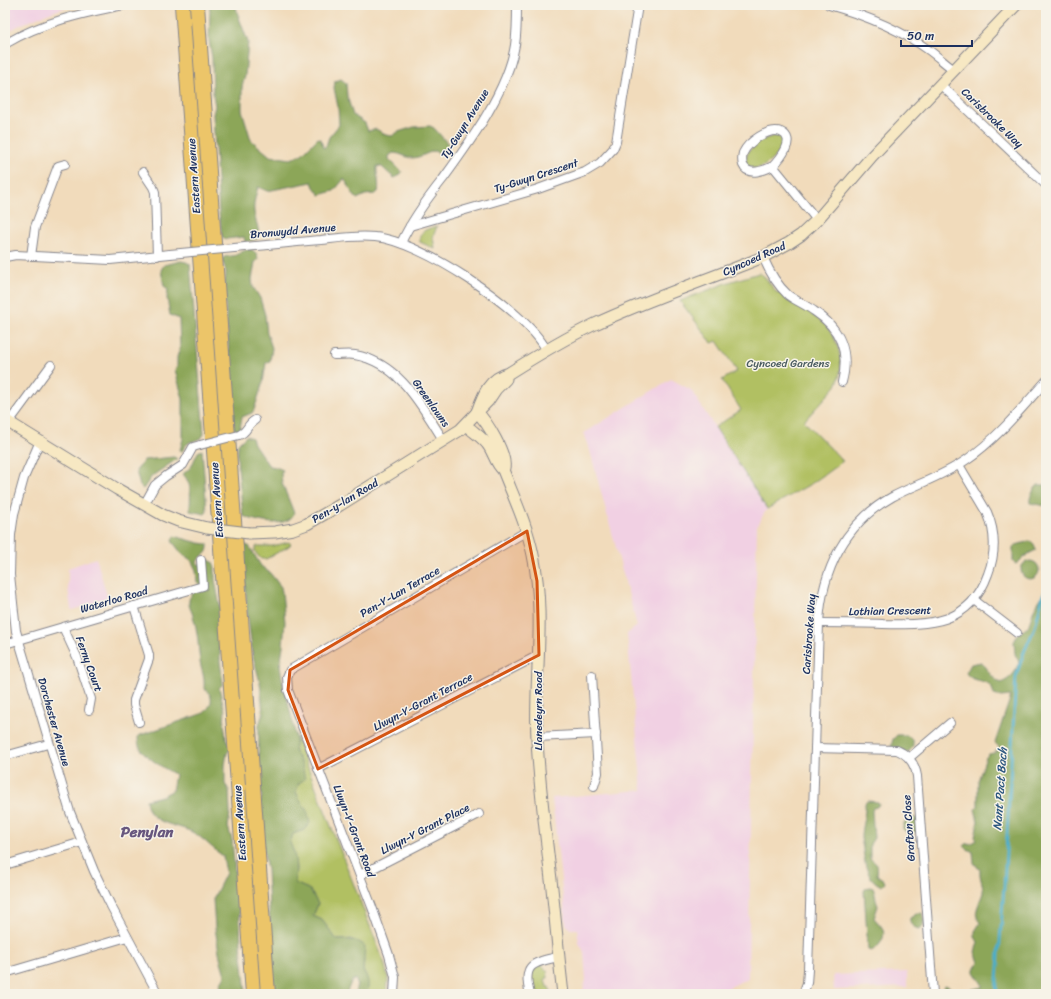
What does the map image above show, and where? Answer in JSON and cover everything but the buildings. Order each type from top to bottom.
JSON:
[{"type":"highway","name":"Eastern Avenue","points":[[182,5],[253,994]]},
{"type":"highway","name":"Eastern Avenue","points":[[197,5],[268,994]]},
{"type":"street","points":[[5,44],[27,32],[60,20],[124,5]]},
{"type":"street","name":"Ty-Gwyn Avenue","points":[[401,243],[421,206],[443,179],[478,129],[502,86],[515,45],[517,5]]},
{"type":"street","name":"Ty-Gwyn Crescent","points":[[410,226],[538,189],[585,172],[600,163],[616,142],[638,5]]},
{"type":"street","points":[[829,5],[846,7],[881,23],[930,51],[954,70]]},
{"type":"street","name":"Cyncoed Road","points":[[477,412],[488,401],[509,373],[546,350],[594,325],[641,304],[763,257],[794,240],[817,220],[872,156],[1016,5]]},
{"type":"street","name":"Carisbrooke Way","points":[[940,84],[1046,184]]},
{"type":"street","points":[[776,131],[782,132],[786,136],[787,141],[785,152],[773,166],[765,170],[751,172],[746,170],[742,161],[745,150],[753,141],[767,133],[776,131]]},
{"type":"street","points":[[31,256],[35,227],[39,215],[58,166],[65,164]]},
{"type":"street","points":[[773,166],[817,220]]},
{"type":"street","points":[[143,172],[153,187],[154,192],[157,256]]},
{"type":"street","name":"Bronwydd Avenue","points":[[5,256],[16,255],[110,260],[365,236],[386,238],[401,243],[434,259],[472,281],[495,298],[534,332],[541,340],[546,350]]},
{"type":"street","points":[[763,257],[772,275],[782,289],[820,315],[838,335],[845,353],[846,363],[842,382]]},
{"type":"street","name":"Greenlawns","points":[[334,355],[354,355],[365,358],[389,370],[408,387],[444,441]]},
{"type":"street","points":[[7,421],[50,364]]},
{"type":"street","name":"Carisbrooke Way","points":[[803,994],[808,970],[819,622],[821,599],[829,571],[840,548],[856,526],[870,513],[892,497],[959,465],[977,452],[997,435],[1046,381]]},
{"type":"street","name":"Pen-y-lan Road","points":[[7,421],[144,505],[163,515],[178,521],[207,528],[249,532],[275,532],[308,524],[340,505],[444,441],[466,425],[477,412]]},
{"type":"street","name":"Llanedeyrn Road","points":[[477,412],[484,419],[495,439],[505,462],[503,470]]},
{"type":"street","points":[[144,505],[155,485],[184,465],[194,447],[240,435],[254,420]]},
{"type":"street","name":"Llanedeyrn Road","points":[[466,425],[489,446],[498,466],[503,470],[527,530],[533,556],[537,581],[539,613],[539,655],[536,706],[541,800],[563,994]]},
{"type":"street","name":"Dorchester Avenue","points":[[40,441],[24,478],[14,514],[11,535],[11,593],[16,631],[48,744],[70,812],[107,899],[158,994]]},
{"type":"street","name":"Lothian Crescent","points":[[819,622],[903,624],[930,623],[953,617],[960,613],[974,600],[983,587],[994,558],[994,539],[991,520],[959,465]]},
{"type":"street","name":"Pen-Y-Lan Terrace","points":[[287,677],[290,670],[296,666],[527,530]]},
{"type":"street","name":"Waterloo Road","points":[[5,644],[204,586],[201,560]]},
{"type":"street","points":[[974,600],[1017,633]]},
{"type":"street","points":[[134,606],[149,655],[148,664],[134,700],[139,722]]},
{"type":"street","name":"Ferny Court","points":[[63,627],[76,657],[91,699],[89,710]]},
{"type":"street","name":"Llwyn-Y-Grant Terrace","points":[[318,769],[539,655]]},
{"type":"street","points":[[592,675],[598,773],[594,786]]},
{"type":"street","name":"Llwyn-Y-Grant Road","points":[[287,677],[288,690],[360,875],[393,968],[394,994]]},
{"type":"street","points":[[815,748],[897,750],[909,758],[950,723]]},
{"type":"street","points":[[537,737],[596,734]]},
{"type":"street","points":[[5,756],[48,744]]},
{"type":"street","name":"Grafton Close","points":[[909,758],[913,764],[917,776],[933,994]]},
{"type":"street","name":"Llwyn-Y Grant Place","points":[[360,875],[479,814]]},
{"type":"street","points":[[5,865],[82,842]]},
{"type":"street","points":[[5,973],[127,937]]},
{"type":"street","points":[[530,994],[526,976],[530,968],[536,962],[559,957]]},
{"type":"highlighted area","points":[[527,531],[537,581],[539,655],[318,769],[288,690],[290,670]]},
{"type":"shaded area","points":[[5,5],[68,5],[64,8],[22,24],[5,33]]},
{"type":"shaded area","points":[[671,379],[691,390],[767,509],[757,525],[748,978],[716,994],[582,994],[586,980],[584,952],[579,943],[577,929],[570,929],[566,924],[552,798],[642,790],[627,634],[637,626],[584,433]]},
{"type":"shaded area","points":[[96,558],[108,599],[72,610],[68,588],[68,568]]},
{"type":"shaded area","points":[[907,972],[907,987],[834,990],[833,975]]},
{"type":"green space","points":[[209,5],[241,5],[236,7],[248,42],[245,76],[242,87],[242,110],[251,140],[270,156],[291,159],[302,154],[318,138],[321,139],[323,148],[326,146],[329,137],[339,125],[338,107],[334,88],[335,81],[341,79],[346,83],[347,96],[353,115],[365,123],[368,131],[376,129],[386,135],[392,136],[398,132],[414,127],[430,126],[434,128],[450,146],[441,154],[434,151],[415,158],[393,153],[389,156],[389,159],[402,172],[399,176],[394,178],[382,167],[377,166],[379,185],[378,192],[375,194],[365,195],[357,199],[344,179],[334,191],[320,195],[312,182],[267,191],[258,187],[254,209],[258,229],[257,239],[245,242],[244,237],[226,239],[222,237],[219,213],[213,114],[215,106],[213,95],[212,58],[209,40]]},
{"type":"green space","points":[[779,136],[783,142],[777,154],[766,164],[760,167],[754,168],[749,166],[745,161],[752,147],[765,139]]},
{"type":"green space","points":[[437,226],[433,237],[435,249],[420,242],[422,232]]},
{"type":"green space","points":[[251,249],[257,254],[258,260],[255,262],[252,279],[253,287],[260,298],[265,315],[267,333],[272,348],[270,361],[266,363],[263,382],[254,410],[252,413],[242,417],[240,429],[236,431],[231,425],[234,414],[230,385],[231,380],[224,287],[226,272],[223,258]]},
{"type":"green space","points":[[181,261],[190,264],[204,434],[199,439],[187,444],[182,452],[180,450],[183,439],[183,399],[175,370],[177,367],[177,357],[180,348],[179,319],[170,315],[167,298],[168,289],[164,286],[161,270],[164,265]]},
{"type":"green space","name":"Cyncoed Gardens","points":[[759,273],[764,276],[777,293],[779,292],[812,314],[828,328],[837,343],[840,360],[839,378],[836,386],[804,421],[843,461],[814,482],[767,509],[715,427],[741,410],[722,380],[737,371],[717,341],[712,343],[680,301],[729,282]]},
{"type":"green space","points":[[246,436],[252,438],[254,444],[269,466],[283,470],[281,473],[282,483],[294,513],[291,518],[278,523],[271,523],[243,516],[237,458],[238,444]]},
{"type":"green space","points":[[202,450],[207,512],[205,514],[190,511],[190,487],[183,474],[191,467],[198,452]]},
{"type":"green space","points":[[174,457],[177,459],[152,476],[143,489],[140,486],[136,471],[144,460]]},
{"type":"green space","points":[[1038,485],[1046,485],[1046,506],[1030,503],[1030,498],[1034,489]]},
{"type":"green space","points":[[174,536],[208,544],[206,553],[197,562],[199,565],[208,560],[213,562],[215,567],[215,579],[222,619],[220,634],[220,662],[223,684],[219,688],[225,711],[224,723],[226,738],[231,749],[227,753],[225,765],[225,784],[229,790],[230,813],[228,827],[232,840],[235,873],[238,880],[241,945],[246,994],[224,994],[220,985],[225,975],[220,958],[215,928],[213,899],[226,873],[223,856],[194,833],[164,822],[152,815],[146,800],[162,796],[172,791],[175,774],[160,766],[141,750],[138,742],[138,736],[204,713],[209,707],[211,701],[210,695],[204,689],[204,678],[200,662],[196,627],[189,603],[190,597],[200,584],[197,582],[196,570],[191,560],[182,554],[172,541]]},
{"type":"green space","points":[[1030,541],[1033,543],[1036,550],[1028,554],[1016,564],[1013,562],[1013,547]]},
{"type":"green space","points":[[289,542],[291,544],[289,546],[266,559],[261,559],[254,551],[257,546],[273,546]]},
{"type":"green space","points":[[244,545],[249,546],[261,566],[270,573],[281,587],[282,592],[285,622],[280,666],[294,727],[296,742],[294,750],[302,765],[305,779],[299,783],[296,792],[300,801],[307,810],[310,823],[304,830],[293,834],[290,843],[295,858],[295,883],[310,890],[318,904],[313,916],[322,920],[337,940],[355,941],[362,943],[365,946],[363,971],[368,982],[367,994],[355,994],[357,983],[355,979],[351,982],[346,994],[279,994],[273,982],[267,870],[261,835],[264,824],[259,807],[262,796],[258,781],[259,725],[263,713],[260,682],[253,656],[247,611]]},
{"type":"green space","points":[[1030,561],[1036,564],[1039,570],[1036,576],[1030,579],[1024,576],[1021,570],[1024,564]]},
{"type":"green space","points":[[1046,590],[1046,984],[1036,994],[947,994],[944,989],[945,985],[957,991],[982,987],[982,984],[974,972],[974,969],[979,962],[975,952],[978,942],[975,937],[975,931],[980,923],[976,914],[983,892],[983,887],[980,870],[974,863],[973,852],[964,846],[977,840],[975,837],[978,821],[975,809],[978,806],[978,781],[986,757],[998,750],[999,747],[995,743],[1011,696],[1001,697],[994,695],[991,686],[985,682],[971,678],[966,673],[971,664],[981,662],[992,676],[1001,683],[1013,675],[1019,662],[1015,654],[1014,642],[1018,634],[1028,627],[1034,609]]},
{"type":"green space","points":[[295,734],[384,962],[388,978],[387,994],[367,994],[366,975],[363,971],[364,960],[352,939],[337,940],[322,920],[313,916],[318,904],[310,890],[295,883],[296,867],[290,843],[293,834],[304,830],[307,810],[300,801],[296,792],[302,765],[294,750],[296,742]]},
{"type":"green space","points":[[897,735],[907,735],[913,741],[913,746],[911,749],[904,754],[891,747],[893,739]]},
{"type":"green space","points":[[867,801],[878,802],[879,804],[877,807],[873,808],[872,811],[874,838],[870,844],[870,858],[877,865],[877,875],[884,880],[885,883],[882,886],[870,876],[865,861],[861,838],[865,803]]},
{"type":"green space","points":[[911,817],[918,819],[919,830],[911,833],[903,829],[905,822]]},
{"type":"green space","points":[[870,887],[874,890],[878,906],[874,918],[883,929],[884,933],[880,944],[871,951],[868,950],[864,891],[866,888]]},
{"type":"green space","points":[[918,913],[922,913],[924,916],[923,925],[919,929],[915,928],[910,922],[910,918]]},
{"type":"green space","points":[[541,964],[545,970],[547,970],[548,978],[545,979],[547,987],[549,987],[552,994],[534,994],[530,981],[531,971]]},
{"type":"waterway","name":"Nant Pact Bach","points":[[996,994],[1004,887],[1016,676],[1024,652],[1035,627],[1043,595],[1046,590]]},
{"type":"district","name":"Penylan","points":[[147,832]]}]
